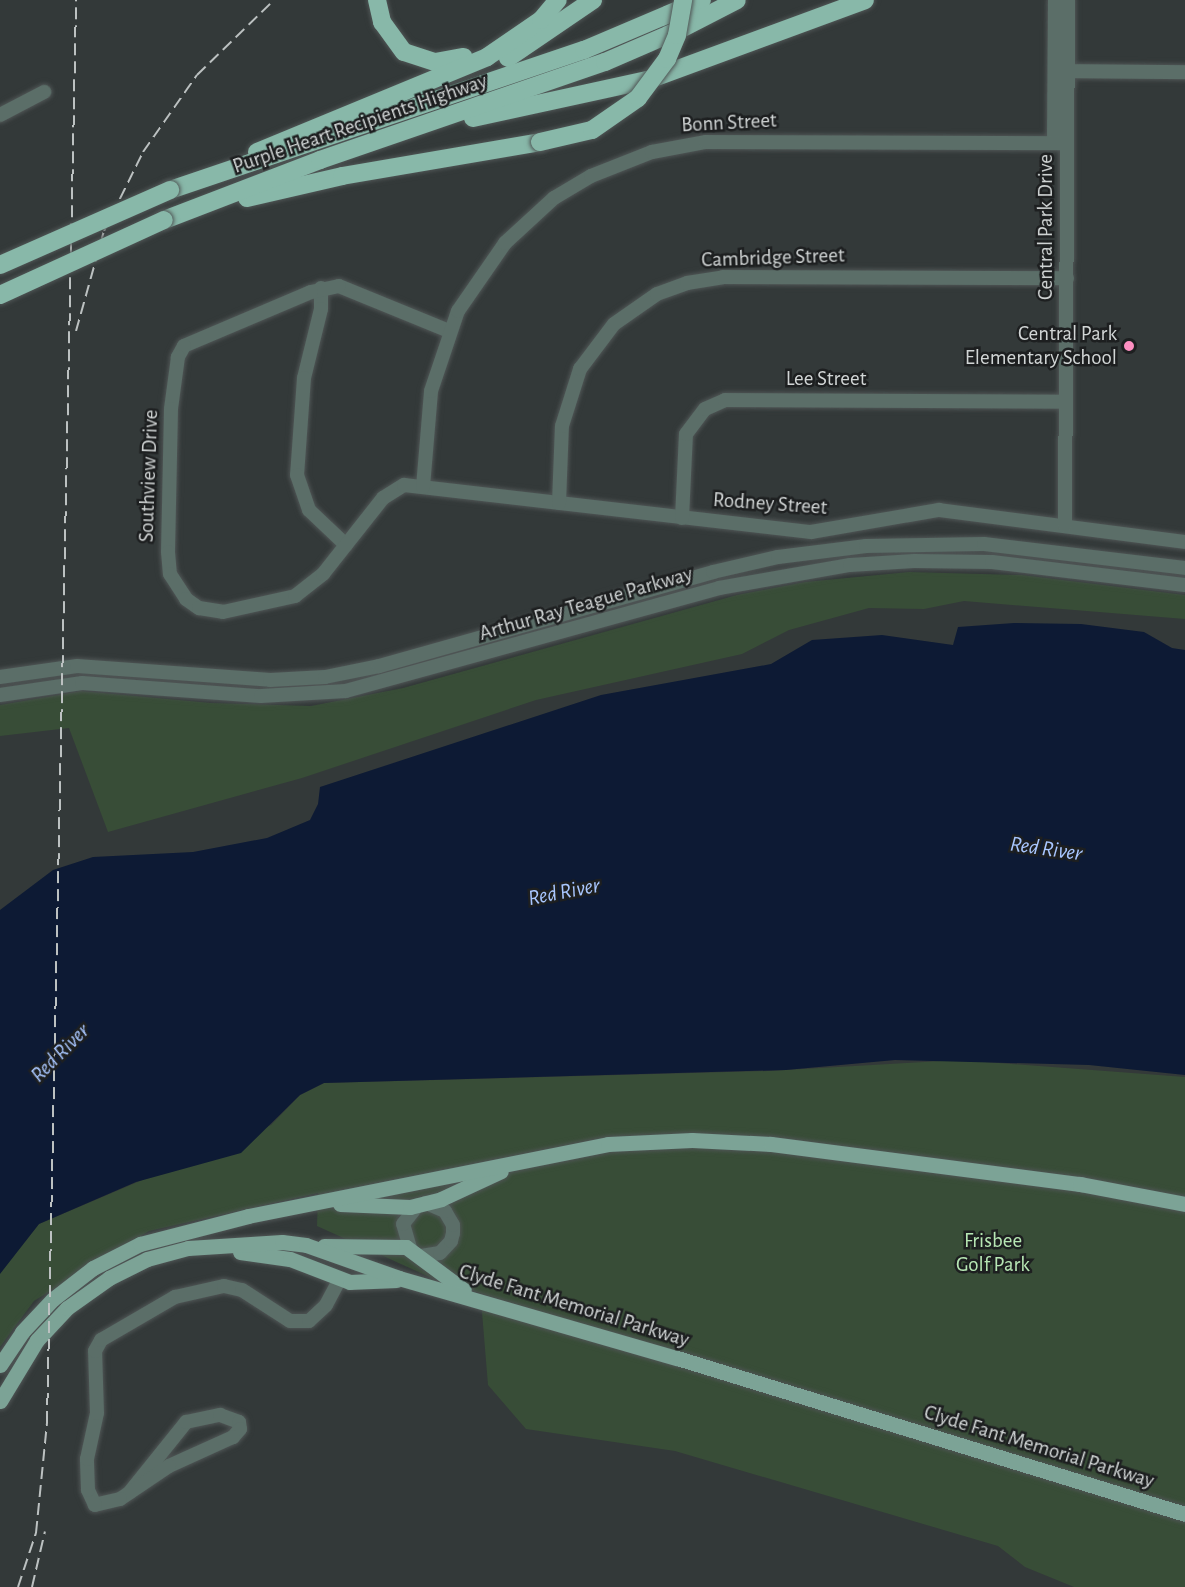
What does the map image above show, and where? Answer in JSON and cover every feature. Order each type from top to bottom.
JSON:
[{"type":"highway","points":[[377,0],[382,22],[392,40],[404,52],[435,63],[465,57],[558,0]]},
{"type":"highway","points":[[170,190],[487,57],[541,20],[558,0]]},
{"type":"highway","points":[[339,118],[480,72],[541,38],[593,0]]},
{"type":"highway","points":[[171,218],[342,176],[540,142],[592,130],[638,98],[667,59],[677,35],[683,0]]},
{"type":"highway","name":"Purple Heart Recipients Highway","points":[[0,265],[170,190],[657,31],[702,0]]},
{"type":"highway","name":"Purple Heart Recipients Highway","points":[[0,295],[171,218],[409,130],[738,0]]},
{"type":"highway","points":[[409,130],[648,80],[865,0]]},
{"type":"main road","points":[[0,1365],[42,1309],[107,1260],[166,1235],[262,1213],[564,1152],[624,1143],[741,1141],[1080,1184],[1185,1204]]},
{"type":"main road","points":[[262,1213],[346,1204],[422,1204],[484,1178],[564,1152]]},
{"type":"main road","name":"Clyde Fant Memorial Parkway","points":[[0,1401],[29,1351],[67,1308],[109,1278],[165,1254],[243,1242],[306,1245],[410,1281],[481,1300],[1185,1514]]},
{"type":"main road","points":[[306,1245],[393,1244],[415,1252],[440,1274],[481,1300]]},
{"type":"main road","points":[[165,1254],[259,1252],[290,1259],[340,1280],[410,1281]]},
{"type":"street","name":"Central Park Drive","points":[[1055,0],[1061,71],[1061,142],[1070,227],[1067,278],[1065,526]]},
{"type":"street","name":"Central Park Drive","points":[[1061,71],[1068,0]]},
{"type":"street","points":[[1061,71],[1185,72]]},
{"type":"street","points":[[0,115],[44,92]]},
{"type":"street","name":"Bonn Street","points":[[423,487],[428,408],[449,332],[488,264],[538,211],[591,176],[652,152],[731,141],[1061,142]]},
{"type":"street","name":"Cambridge Street","points":[[559,503],[562,426],[580,369],[614,324],[657,294],[687,283],[723,277],[1067,278]]},
{"type":"street","name":"Southview Drive","points":[[423,487],[404,485],[390,491],[316,581],[295,596],[223,612],[199,608],[186,599],[173,581],[168,564],[171,409],[180,351],[196,340],[321,288],[348,287],[449,332]]},
{"type":"street","points":[[321,288],[321,309],[303,386],[297,476],[309,510],[346,545]]},
{"type":"street","name":"Lee Street","points":[[682,518],[686,434],[705,409],[724,400],[1066,402]]},
{"type":"street","name":"Rodney Street","points":[[423,487],[822,532],[939,510],[1185,542]]},
{"type":"street","name":"Arthur Ray Teague Parkway","points":[[0,677],[77,666],[270,680],[325,677],[379,666],[713,572],[778,557],[866,546],[984,544],[1185,568]]},
{"type":"street","name":"Arthur Ray Teague Parkway","points":[[0,694],[82,683],[261,696],[336,693],[377,685],[731,585],[850,565],[992,562],[1185,585]]},
{"type":"street","points":[[422,1204],[446,1211],[453,1225],[451,1241],[440,1253],[415,1252],[403,1224],[422,1204]]},
{"type":"street","points":[[130,1492],[186,1422],[220,1415],[239,1422],[240,1429],[233,1437],[169,1466],[130,1492],[102,1507],[95,1505],[88,1490],[87,1459],[97,1413],[95,1352],[101,1340],[175,1298],[224,1286],[242,1290],[290,1321],[309,1321],[326,1305],[340,1280]]},
{"type":"green space","points":[[909,572],[1022,575],[1185,595],[1185,619],[964,601],[924,609],[869,608],[789,630],[742,654],[536,700],[302,778],[108,832],[69,728],[0,736],[0,705],[81,691],[211,703],[311,706],[403,688],[737,595],[805,582]]},
{"type":"green space","name":"Frisbee Golf Park","points":[[959,1060],[1185,1077],[1185,1510],[434,1279],[317,1226],[318,1193],[149,1231],[34,1301],[0,1347],[0,1273],[39,1224],[271,1125],[300,1095],[324,1083],[768,1071]]},
{"type":"green space","points":[[481,1300],[1185,1520],[1185,1587],[1074,1587],[1025,1567],[998,1546],[675,1451],[526,1429],[488,1385]]},
{"type":"water","name":"Red River","points":[[1014,623],[1081,624],[1144,632],[1172,648],[1185,650],[1185,1075],[1089,1065],[895,1060],[786,1070],[324,1083],[300,1095],[241,1153],[136,1182],[39,1224],[0,1274],[0,910],[53,870],[93,857],[193,852],[267,838],[310,820],[318,804],[320,787],[601,695],[771,664],[812,640],[882,635],[953,645],[958,627]]},
{"type":"railway","points":[[18,1587],[36,1533],[47,1423],[76,0]]},
{"type":"railway","points":[[76,331],[104,231],[143,152],[197,75],[274,0]]},
{"type":"railway","points":[[32,1587],[45,1531]]},
{"type":"place","name":"Central Park Elementary School","points":[[1129,346]]}]
